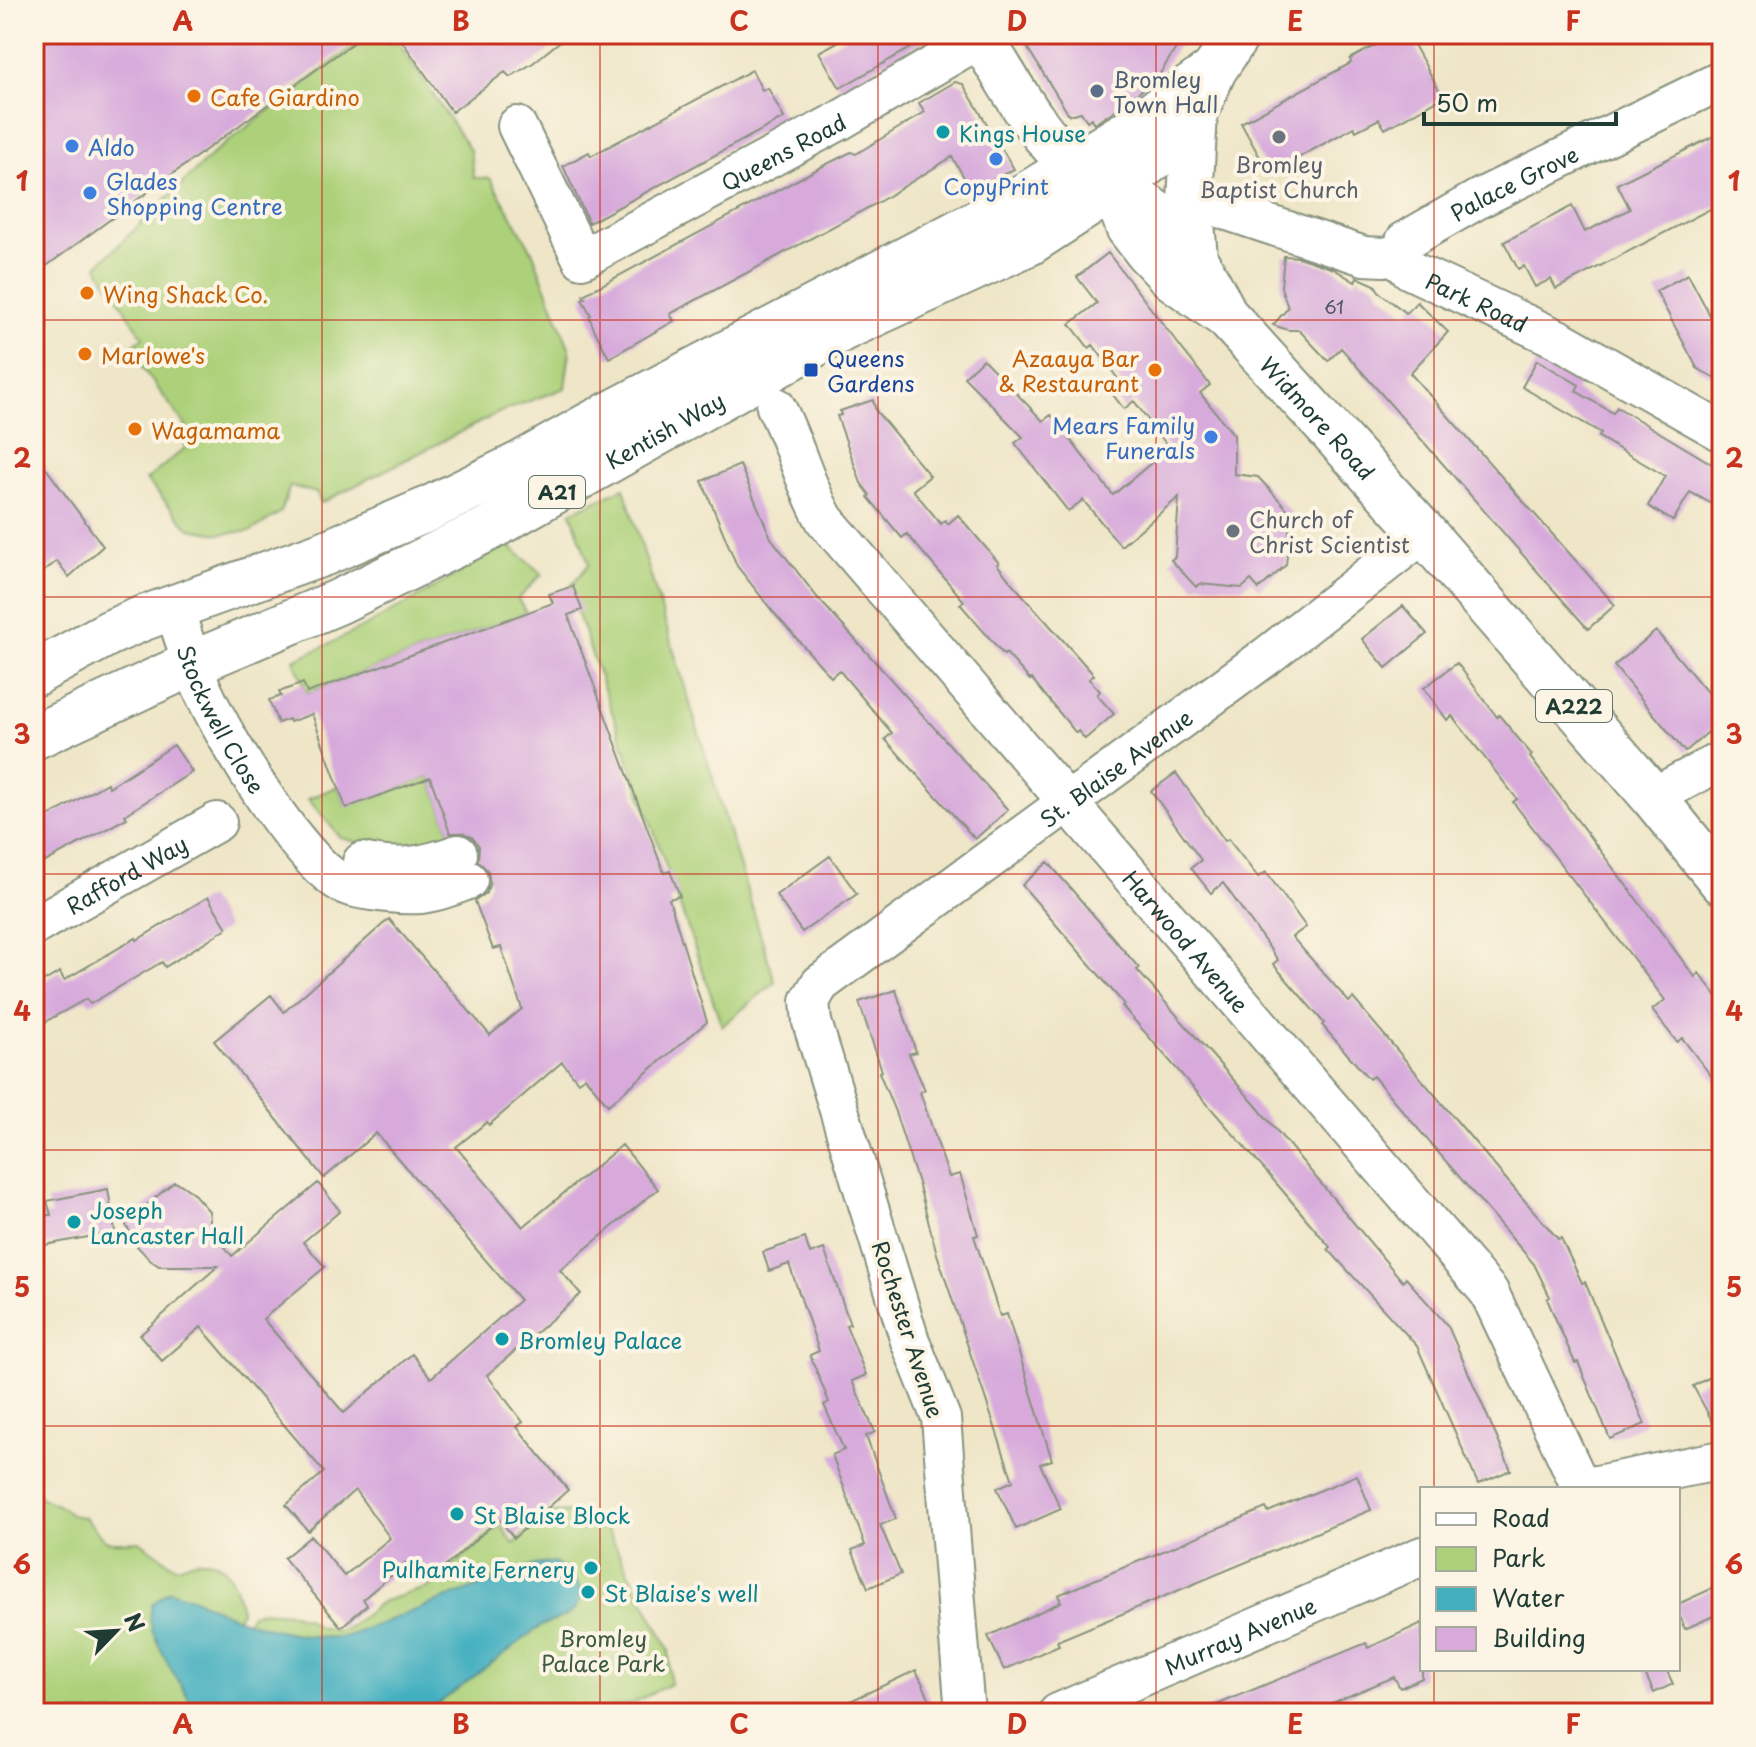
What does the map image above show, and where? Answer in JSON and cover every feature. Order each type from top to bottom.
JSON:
[{"type":"main road","name":"A21","points":[[1114,188],[1161,154],[1195,114],[1214,70],[1238,34]]},
{"type":"main road","name":"Widmore Road","points":[[979,36],[1043,132],[1073,166],[1143,204],[1167,224],[1195,257],[1227,317]]},
{"type":"main road","name":"A21","points":[[1073,166],[1128,132],[1214,70]]},
{"type":"main road","points":[[1195,114],[1190,200],[1195,257]]},
{"type":"main road","name":"Kentish Way","points":[[34,674],[109,633],[325,553],[467,491],[1008,206],[1073,166]]},
{"type":"main road","name":"Widmore Road","points":[[1114,188],[1128,227],[1140,245],[1172,278],[1227,317],[1424,533],[1653,797],[1722,882]]},
{"type":"main road","name":"Kentish Way","points":[[34,737],[191,664],[351,596],[488,529],[842,329],[1029,243],[1114,188]]},
{"type":"street","name":"Queens Road","points":[[517,126],[582,259],[839,121],[979,36]]},
{"type":"street","name":"Palace Grove","points":[[1402,253],[1405,241],[1480,198],[1722,80]]},
{"type":"street","points":[[1225,210],[1364,256],[1384,257],[1402,253]]},
{"type":"street","name":"Park Road","points":[[1402,253],[1403,263],[1410,270],[1560,340],[1722,432]]},
{"type":"street","name":"Harwood Avenue","points":[[778,405],[814,501],[825,520],[1489,1292],[1579,1487]]},
{"type":"street","name":"St. Blaise Avenue","points":[[810,1001],[820,984],[1267,656],[1424,533]]},
{"type":"street","name":"Stockwell Close","points":[[174,607],[191,664],[205,697],[259,788],[311,860],[344,885],[388,892],[425,894],[461,873]]},
{"type":"street","points":[[1653,797],[1722,760]]},
{"type":"street","name":"Rafford Way","points":[[34,926],[217,822]]},
{"type":"street","name":"Rochester Avenue","points":[[810,1001],[812,1022],[910,1341],[941,1418],[965,1713]]},
{"type":"street","points":[[1584,1487],[1722,1460]]},
{"type":"street","name":"Murray Avenue","points":[[1058,1713],[1420,1557]]},
{"type":"green space","points":[[362,40],[399,44],[470,150],[474,178],[490,178],[532,251],[570,350],[565,388],[500,412],[321,503],[317,493],[290,486],[281,512],[251,531],[219,534],[190,529],[146,480],[184,449],[186,426],[128,349],[143,337],[97,266],[217,150]]},
{"type":"green space","points":[[624,488],[775,982],[722,1026],[569,589],[589,564],[571,512]]},
{"type":"green space","points":[[507,544],[542,574],[518,599],[526,613],[307,693],[294,660],[403,606]]},
{"type":"green space","points":[[430,777],[453,840],[391,851],[341,838],[308,799],[338,786],[346,807]]},
{"type":"green space","points":[[34,1490],[43,1499],[71,1515],[84,1517],[107,1541],[139,1541],[176,1567],[201,1560],[211,1561],[225,1569],[234,1585],[241,1611],[233,1623],[232,1713],[34,1713]]},
{"type":"green space","name":"Bromley Palace Park","points":[[572,1512],[580,1522],[603,1522],[669,1649],[670,1684],[633,1703],[607,1709],[603,1713],[408,1713],[396,1651],[243,1626],[252,1614],[260,1611],[290,1613],[318,1627],[338,1631],[349,1627],[381,1602],[429,1587],[500,1525],[514,1544],[547,1513]]},
{"type":"water","points":[[553,1562],[567,1571],[579,1587],[581,1599],[575,1609],[567,1616],[541,1626],[426,1713],[211,1713],[192,1704],[152,1631],[152,1604],[169,1591],[276,1630],[320,1637],[347,1636],[535,1565]]},
{"type":"building","name":"Glades Shopping Centre","points":[[34,34],[365,34],[34,275]]},
{"type":"building","points":[[397,34],[569,34],[533,63],[510,77],[505,72],[452,112]]},
{"type":"building","points":[[852,34],[935,34],[840,88],[819,52]]},
{"type":"building","name":"Bromley Town Hall","points":[[1019,34],[1185,34],[1159,75],[1129,101],[1094,124],[1091,118],[1087,121],[1081,112],[1069,115]]},
{"type":"building","points":[[1396,34],[1408,34],[1443,97],[1385,129],[1379,119],[1356,131],[1354,127],[1269,174],[1241,123],[1351,63],[1350,59]]},
{"type":"building","points":[[752,70],[762,90],[768,88],[784,118],[589,223],[563,166],[589,152],[591,156]]},
{"type":"building","points":[[955,82],[963,84],[1014,169],[972,191],[952,157],[877,203],[670,314],[674,321],[609,358],[594,329],[583,295],[823,166],[851,152],[856,154],[925,112],[919,103]]},
{"type":"building","points":[[1722,132],[1722,203],[1556,289],[1551,279],[1535,287],[1524,266],[1518,269],[1504,242],[1572,206],[1585,232],[1630,209],[1617,184]]},
{"type":"building","points":[[1108,253],[1210,385],[1200,393],[1234,435],[1234,474],[1258,477],[1291,513],[1286,565],[1259,589],[1251,580],[1242,588],[1200,584],[1196,587],[1171,560],[1175,557],[1179,497],[1121,546],[1083,500],[1068,511],[1015,443],[1023,437],[964,377],[983,359],[1043,421],[1051,415],[1113,495],[1169,448],[1134,401],[1124,409],[1110,391],[1121,383],[1093,345],[1089,348],[1070,324],[1097,303],[1077,277]]},
{"type":"building","points":[[1284,256],[1298,257],[1334,269],[1355,282],[1357,277],[1375,285],[1380,293],[1406,313],[1417,302],[1448,332],[1410,373],[1615,605],[1588,629],[1341,348],[1328,361],[1299,330],[1273,325],[1288,308],[1281,287]]},
{"type":"building","points":[[1688,274],[1722,338],[1722,382],[1697,368],[1656,291]]},
{"type":"building","points":[[1537,360],[1579,385],[1576,391],[1613,413],[1617,407],[1722,470],[1722,509],[1690,492],[1673,521],[1648,506],[1665,476],[1599,437],[1601,433],[1522,387]]},
{"type":"building","points":[[873,400],[876,411],[930,476],[913,490],[941,524],[945,520],[948,524],[958,515],[1011,582],[1094,675],[1089,679],[1100,691],[1097,695],[1114,714],[1085,739],[1078,731],[1076,733],[1032,679],[1006,653],[1004,655],[960,604],[964,601],[907,534],[902,538],[868,497],[870,495],[861,483],[837,416],[841,415],[840,411]]},
{"type":"building","points":[[34,452],[103,546],[69,577],[57,561],[34,579]]},
{"type":"building","points":[[740,465],[771,538],[817,597],[1008,810],[975,839],[885,739],[892,733],[839,670],[831,677],[737,566],[702,481]]},
{"type":"building","points":[[573,586],[582,610],[568,615],[664,873],[670,871],[680,896],[669,899],[707,1022],[608,1105],[585,1077],[578,1082],[562,1062],[489,1125],[487,1122],[456,1147],[523,1227],[622,1145],[658,1189],[560,1270],[581,1294],[487,1375],[523,1422],[517,1427],[568,1490],[514,1538],[499,1519],[429,1581],[411,1559],[363,1599],[367,1605],[341,1627],[284,1558],[311,1536],[344,1576],[390,1538],[355,1490],[308,1531],[286,1505],[324,1472],[201,1327],[162,1361],[140,1335],[218,1266],[159,1266],[137,1246],[125,1223],[174,1182],[192,1192],[209,1211],[211,1229],[232,1256],[318,1183],[340,1211],[303,1242],[325,1267],[263,1319],[344,1413],[412,1354],[431,1378],[520,1300],[376,1133],[324,1178],[214,1041],[271,995],[284,1012],[389,919],[490,1035],[522,1009],[501,947],[493,949],[475,901],[486,893],[490,883],[488,871],[478,861],[479,846],[472,837],[450,833],[430,777],[346,808],[312,714],[278,723],[269,700],[281,696],[279,692],[303,683],[307,693],[553,603],[549,594]]},
{"type":"building","points":[[1403,606],[1427,634],[1386,668],[1362,639]]},
{"type":"building","points":[[1656,631],[1722,710],[1722,720],[1685,752],[1614,666]]},
{"type":"building","points":[[1457,663],[1497,717],[1499,715],[1532,755],[1530,757],[1695,977],[1699,973],[1722,1003],[1722,1090],[1682,1038],[1677,1042],[1652,1010],[1665,1000],[1513,802],[1517,799],[1452,716],[1447,720],[1424,688]]},
{"type":"building","points":[[174,745],[192,772],[125,815],[127,818],[34,868],[34,825],[107,783],[109,787]]},
{"type":"building","points":[[1176,773],[1225,841],[1228,839],[1258,877],[1266,872],[1306,927],[1292,937],[1349,1002],[1353,998],[1505,1178],[1558,1239],[1561,1238],[1582,1283],[1585,1282],[1645,1424],[1610,1439],[1534,1264],[1373,1076],[1369,1079],[1322,1025],[1324,1023],[1273,964],[1278,960],[1223,883],[1211,893],[1191,868],[1201,860],[1151,791]]},
{"type":"building","points":[[830,856],[857,894],[802,932],[776,895]]},
{"type":"building","points":[[1048,862],[1403,1282],[1406,1278],[1448,1326],[1511,1470],[1478,1484],[1417,1346],[1328,1249],[1330,1247],[1022,885]]},
{"type":"building","points":[[208,897],[227,928],[165,967],[162,962],[90,1004],[86,999],[34,1028],[34,987],[60,972],[64,980]]},
{"type":"building","points":[[896,990],[916,1052],[909,1054],[925,1090],[920,1092],[949,1177],[960,1174],[978,1235],[974,1236],[1000,1316],[1007,1314],[1052,1460],[1040,1464],[1061,1509],[1016,1529],[997,1488],[1013,1481],[937,1254],[919,1186],[879,1072],[882,1071],[859,1002]]},
{"type":"building","name":"Joseph Lancaster Hall","points":[[108,1189],[115,1232],[34,1247],[34,1215],[51,1215],[47,1201]]},
{"type":"building","points":[[805,1238],[810,1254],[824,1249],[850,1324],[846,1325],[866,1375],[852,1381],[875,1432],[866,1436],[896,1519],[880,1525],[901,1574],[868,1588],[852,1550],[865,1545],[832,1455],[844,1450],[824,1405],[829,1402],[810,1355],[819,1351],[789,1264],[769,1271],[763,1252]]},
{"type":"building","points":[[1722,1371],[1722,1439],[1693,1386]]},
{"type":"building","points":[[1357,1475],[1371,1510],[1057,1641],[1059,1645],[1004,1670],[988,1636],[1061,1602],[1058,1595],[1266,1508],[1268,1512]]},
{"type":"building","points":[[1722,1584],[1722,1612],[1685,1629],[1680,1619],[1680,1603]]},
{"type":"building","points":[[1420,1624],[1422,1678],[1400,1688],[1394,1677],[1308,1713],[1197,1713],[1366,1643],[1368,1648]]},
{"type":"building","points":[[916,1670],[932,1704],[914,1713],[825,1713]]},
{"type":"building","points":[[1644,1671],[1667,1671],[1673,1684],[1654,1693]]},
{"type":"place","name":"Bromley Town Hall","points":[[1097,91]]},
{"type":"place","name":"Cafe Giardino","points":[[194,96]]},
{"type":"place","name":"Kings House","points":[[943,132]]},
{"type":"place","name":"Bromley Baptist Church","points":[[1279,137]]},
{"type":"place","name":"Aldo","points":[[72,146]]},
{"type":"place","name":"CopyPrint","points":[[996,159]]},
{"type":"place","name":"Glades Shopping Centre","points":[[90,193]]},
{"type":"place","name":"Wing Shack Co.","points":[[87,293]]},
{"type":"place","name":"Marlowe's","points":[[85,354]]},
{"type":"place","name":"Queens Gardens","points":[[811,370]]},
{"type":"place","name":"Azaaya Bar & Restaurant","points":[[1155,370]]},
{"type":"place","name":"Wagamama","points":[[135,429]]},
{"type":"place","name":"Mears Family Funerals","points":[[1211,437]]},
{"type":"place","name":"Church of Christ Scientist","points":[[1233,531]]},
{"type":"place","name":"Joseph Lancaster Hall","points":[[74,1222]]},
{"type":"place","name":"Bromley Palace","points":[[502,1339]]},
{"type":"place","name":"St Blaise Block","points":[[457,1514]]},
{"type":"place","name":"Pulhamite Fernery","points":[[591,1568]]},
{"type":"place","name":"St Blaise's well","points":[[588,1592]]}]
